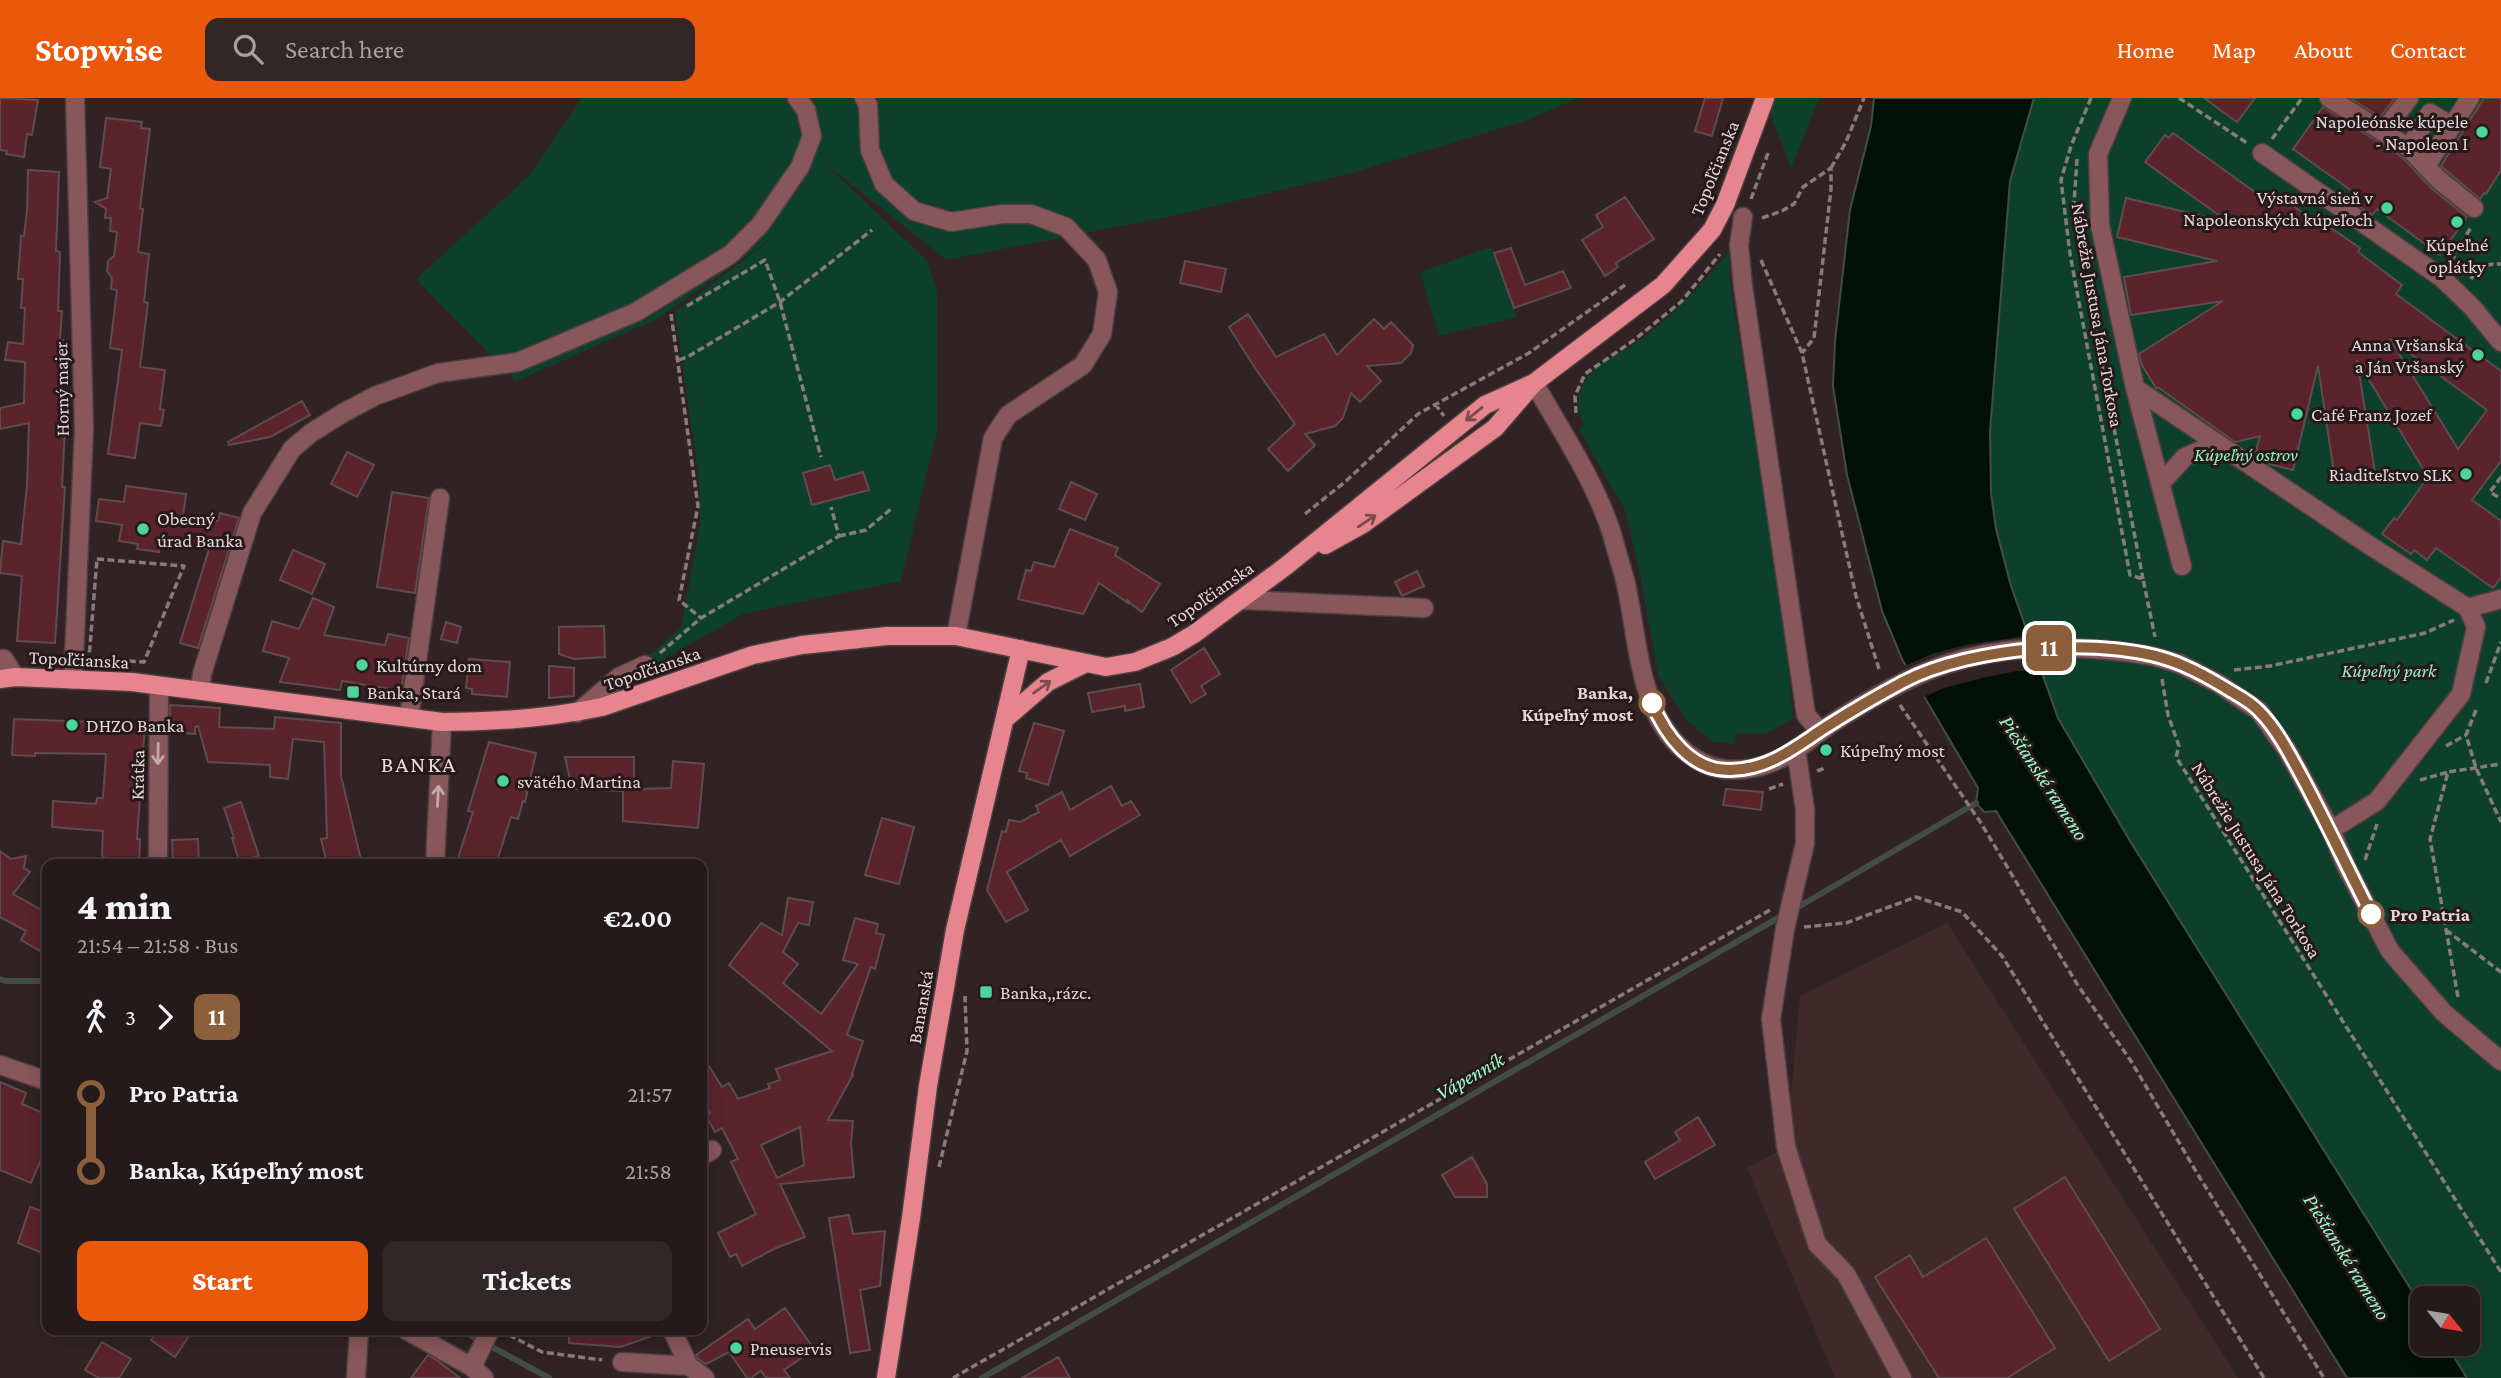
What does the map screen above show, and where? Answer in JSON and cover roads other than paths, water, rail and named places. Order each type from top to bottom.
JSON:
[{"type":"main road","name":"Topoľčianska","points":[[7,678],[200,690],[442,722],[523,720],[577,713],[753,656],[802,645],[887,636],[956,636],[1106,667],[1135,662],[1172,647],[1194,634],[1286,566],[1363,524],[1495,428],[1534,383],[1663,285],[1705,239],[1725,205],[1765,98]]},
{"type":"main road","name":"Bananská","points":[[886,1378],[928,1086],[951,953],[1021,649]]},
{"type":"main road","points":[[1005,719],[1048,682],[1084,664]]},
{"type":"street","name":"Horný majer","points":[[73,680],[84,428],[75,98]]},
{"type":"street","points":[[200,690],[202,674],[252,513],[292,449],[342,413],[375,396],[438,373],[518,362],[636,312],[731,254],[760,226],[800,167],[812,136],[806,110],[797,98]]},
{"type":"street","points":[[864,98],[870,150],[884,184],[914,211],[951,222],[1002,214],[1031,214],[1066,228],[1097,260],[1108,292],[1102,334],[1083,365],[1008,415],[993,439],[956,636]]},
{"type":"street","points":[[2122,98],[2098,154],[2100,225],[2135,388],[2182,566]]},
{"type":"street","points":[[2329,98],[2409,148],[2438,178],[2474,208]]},
{"type":"street","points":[[2426,166],[2470,98]]},
{"type":"street","points":[[2384,132],[2408,99],[2452,126]]},
{"type":"street","points":[[2409,148],[2430,113]]},
{"type":"street","points":[[2262,153],[2442,278],[2472,307],[2501,342]]},
{"type":"street","points":[[1743,217],[1739,245],[1757,383],[1807,715],[1820,731]]},
{"type":"street","points":[[1534,383],[1592,485],[1611,532],[1625,580],[1649,696],[1664,730],[1682,750],[1721,770],[1731,771],[1770,763],[1907,680],[1947,664],[1996,652],[2052,647],[2082,648],[2156,657],[2180,664],[2234,693],[2259,711],[2287,750],[2331,830],[2346,866],[2390,951],[2444,1013],[2501,1061]]},
{"type":"street","points":[[2135,388],[2468,608],[2476,627],[2461,694],[2377,801],[2331,830]]},
{"type":"street","points":[[2160,484],[2185,457],[2217,443]]},
{"type":"street","points":[[409,718],[440,498]]},
{"type":"street","points":[[2468,608],[2501,599]]},
{"type":"street","points":[[1242,600],[1424,608]]},
{"type":"street","points":[[0,659],[4,659],[7,678]]},
{"type":"street","points":[[577,713],[619,677],[645,666]]},
{"type":"street","name":"Krátka","points":[[158,859],[159,686]]},
{"type":"street","points":[[435,859],[442,722]]},
{"type":"street","points":[[1796,749],[1805,810],[1805,844],[1785,929],[1772,1019],[1786,1147],[1817,1244],[1846,1274],[1902,1378]]},
{"type":"street","points":[[0,1065],[42,1079]]},
{"type":"street","points":[[356,1378],[359,1335]]},
{"type":"street","points":[[417,1335],[478,1366],[489,1335]]},
{"type":"street","points":[[674,1335],[689,1366],[705,1378]]},
{"type":"street","points":[[622,1362],[689,1366]]},
{"type":"water","name":"Piešťanské rameno","points":[[1874,98],[2034,98],[2010,181],[1990,431],[1991,493],[1996,529],[2011,586],[2058,718],[2130,841],[2410,1288],[2410,1356],[2453,1356],[2467,1378],[2347,1378],[1996,811],[1984,812],[1976,803],[1978,788],[1902,659],[1882,611],[1847,475],[1833,386],[1835,341],[1850,210],[1871,126]]},
{"type":"waterway","name":"Vápenník","points":[[1793,910],[1976,803]]},
{"type":"waterway","name":"Vápenník","points":[[982,1378],[1783,915]]},
{"type":"waterway","name":"Vápenník","points":[[0,979],[42,981]]},
{"type":"waterway","name":"Vápenník","points":[[470,1335],[549,1378]]},
{"type":"place","name":"Napoleónske kúpele - Napoleon I","points":[[2482,132]]},
{"type":"place","name":"Výstavná sieň v Napoleonských kúpeľoch","points":[[2387,208]]},
{"type":"place","name":"Kúpeľné oplátky","points":[[2457,222]]},
{"type":"place","name":"Anna Vršanská a Ján Vršanský","points":[[2478,355]]},
{"type":"place","name":"Café Franz Jozef","points":[[2297,414]]},
{"type":"place","name":"Riaditeľstvo SLK","points":[[2466,474]]},
{"type":"place","name":"Obecný úrad Banka","points":[[143,529]]},
{"type":"place","name":"Kultúrny dom","points":[[362,665]]},
{"type":"place","name":"Banka, Stará","points":[[353,692]]},
{"type":"place","name":"Banka, Kúpeľný most","points":[[1652,703]]},
{"type":"place","name":"DHZO Banka","points":[[72,725]]},
{"type":"place","name":"Kúpeľný most","points":[[1826,750]]},
{"type":"place","name":"svätého Martina","points":[[503,781]]},
{"type":"place","name":"Pro Patria","points":[[2371,914]]},
{"type":"place","name":"Banka,,rázc.","points":[[986,992]]},
{"type":"place","name":"Pneuservis","points":[[736,1348]]},
{"type":"district","name":"BANKA","points":[[419,764]]},
{"type":"park label","name":"Kúpeľný ostrov","points":[[2246,454]]},
{"type":"park label","name":"Kúpeľný park","points":[[2389,670]]}]
